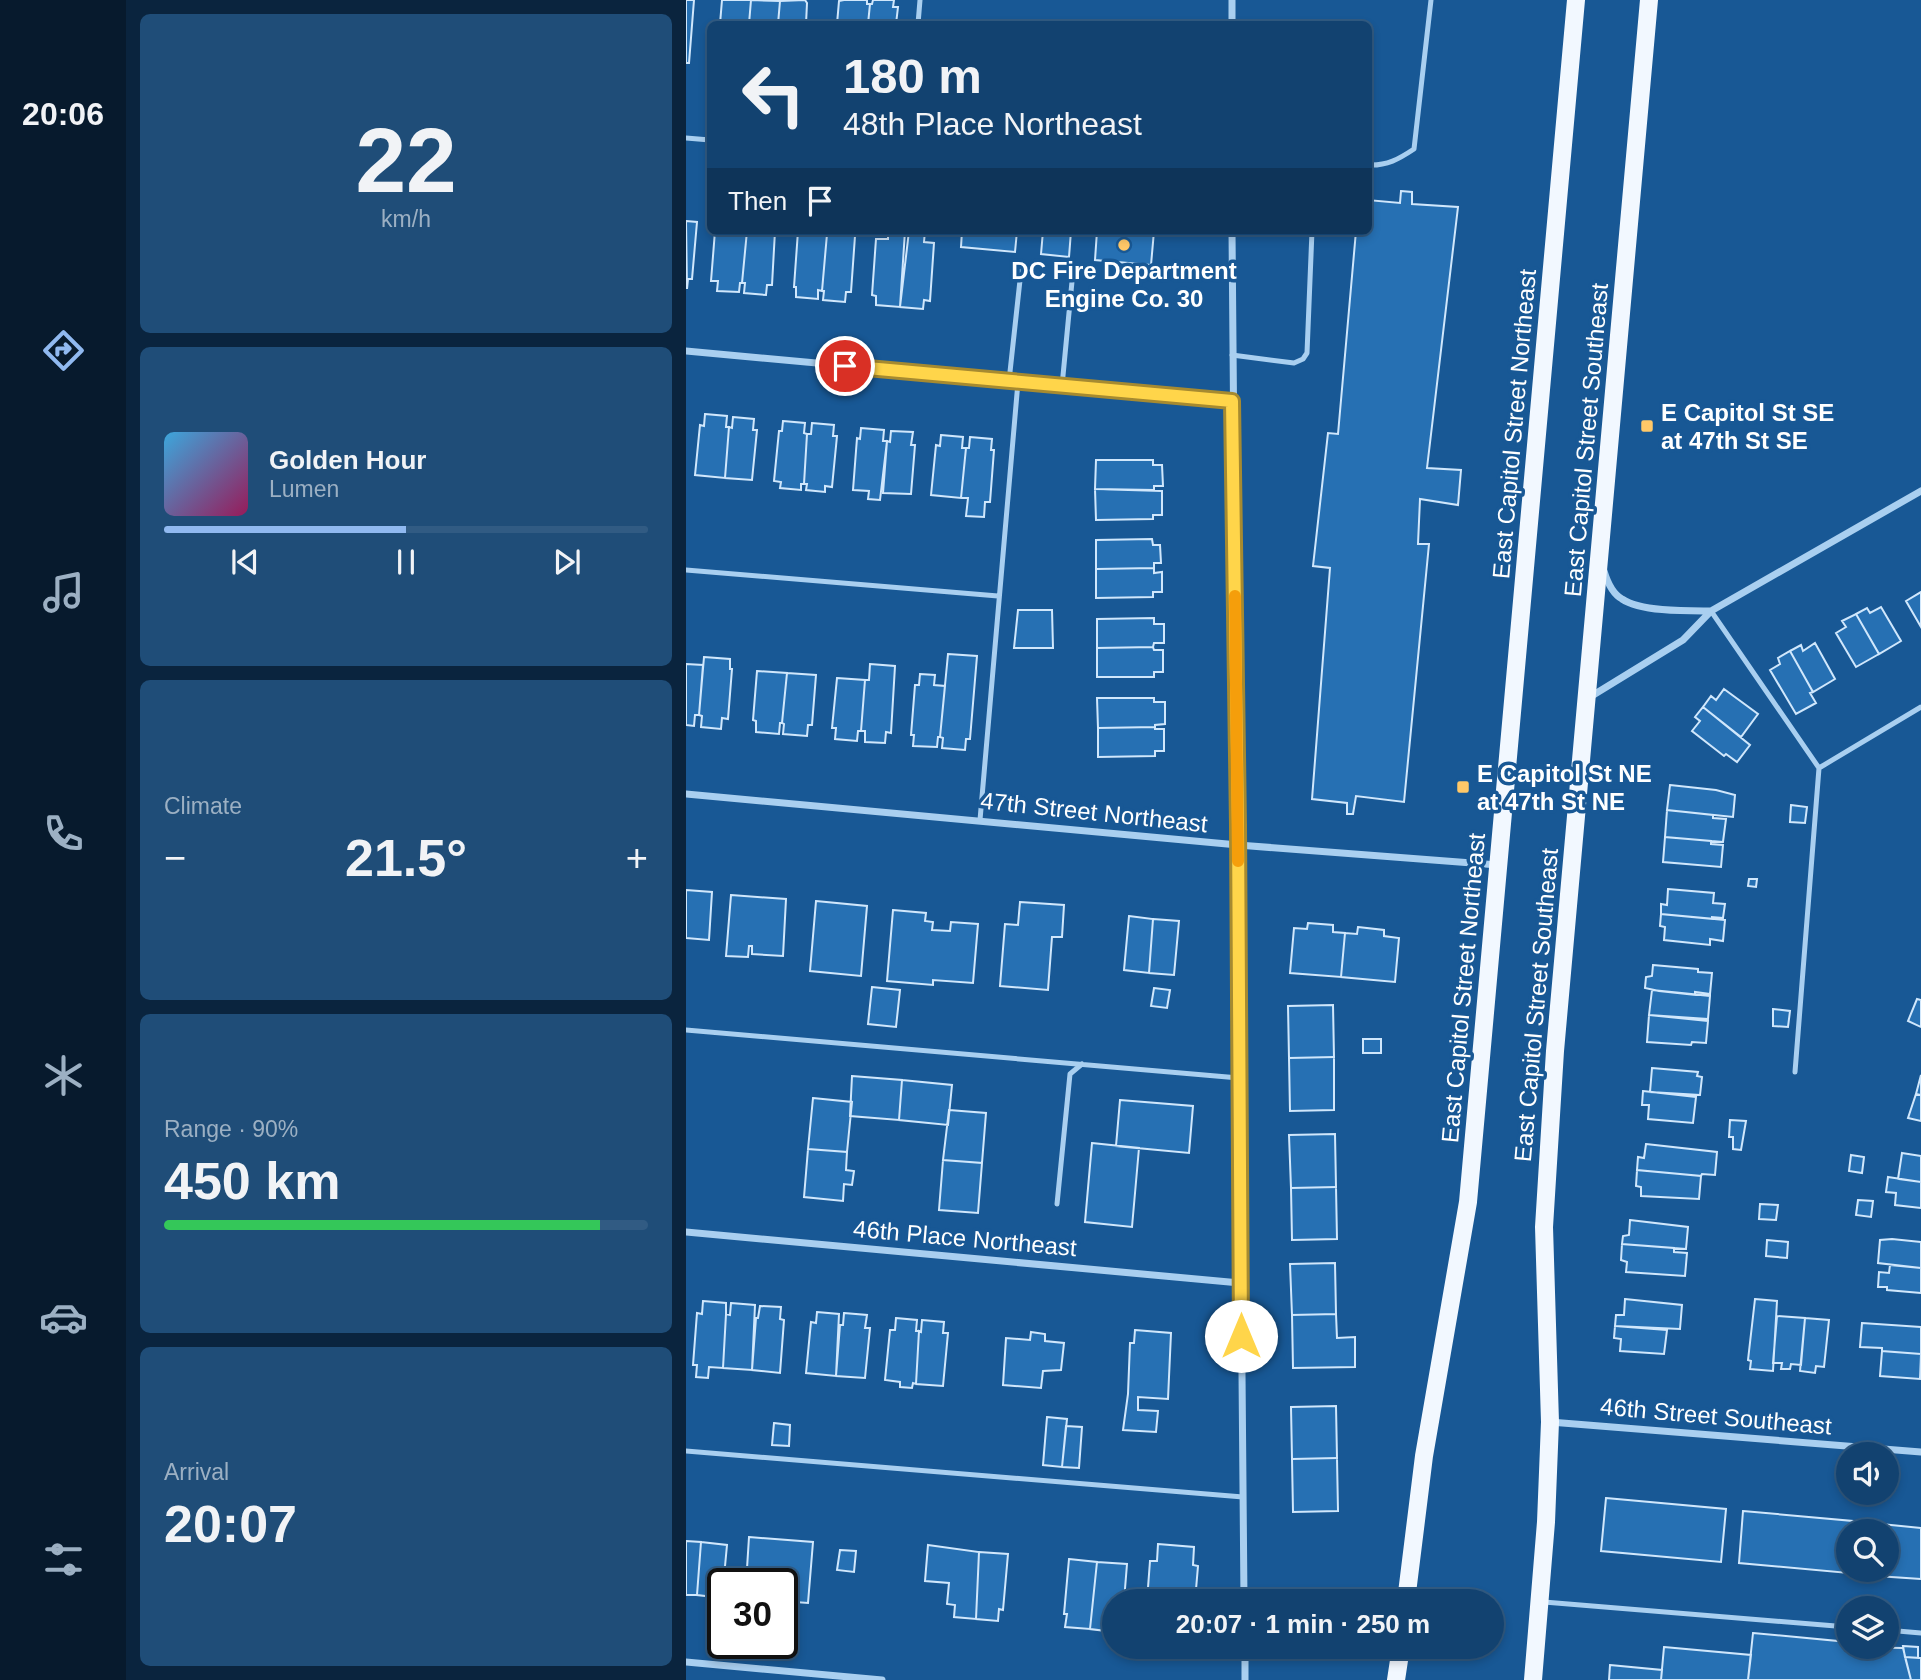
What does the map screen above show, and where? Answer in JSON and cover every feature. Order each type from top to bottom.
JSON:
[{"type":"main road","name":"East Capitol Street Northeast","points":[[1407,1589],[1424,1456],[1468,1202],[1576,0]]},
{"type":"main road","name":"East Capitol Street Southeast","points":[[1533,1680],[1540,1602],[1549,1422],[1544,1227],[1555,1051],[1649,0]]},
{"type":"main road","points":[[1396,1680],[1399,1659]]},
{"type":"street","points":[[1232,0],[1233,21]]},
{"type":"street","points":[[1232,235],[1244,1589]]},
{"type":"street","points":[[686,351],[1232,401]]},
{"type":"street","points":[[1587,700],[1683,640],[1712,611],[1921,491]]},
{"type":"street","points":[[1600,556],[1607,581],[1621,599],[1674,611],[1712,611]]},
{"type":"street","name":"47th Street Northeast","points":[[686,794],[1238,845],[1499,865]]},
{"type":"street","name":"46th Place Northeast","points":[[686,1232],[1240,1283]]},
{"type":"street","name":"46th Street Southeast","points":[[1549,1422],[1921,1452]]},
{"type":"street","points":[[1245,1659],[1245,1680]]},
{"type":"street","points":[[686,1662],[882,1680]]},
{"type":"lane","points":[[918,21],[920,0]]},
{"type":"lane","points":[[1372,165],[1381,166],[1398,160],[1414,149],[1432,0]]},
{"type":"lane","points":[[686,138],[707,140]]},
{"type":"lane","points":[[1232,355],[1294,363],[1303,359],[1307,352],[1312,235]]},
{"type":"lane","points":[[1009,381],[1021,271]]},
{"type":"lane","points":[[1062,386],[1073,271]]},
{"type":"lane","points":[[979,820],[1018,382]]},
{"type":"lane","points":[[686,570],[998,596]]},
{"type":"lane","points":[[1712,611],[1819,768],[1795,1072]]},
{"type":"lane","points":[[1819,768],[1921,707]]},
{"type":"lane","points":[[686,1030],[1239,1078]]},
{"type":"lane","points":[[1057,1204],[1070,1074],[1082,1064]]},
{"type":"lane","points":[[686,1451],[1242,1497]]},
{"type":"lane","points":[[1540,1602],[1836,1626]]},
{"type":"lane","points":[[1899,1631],[1921,1633]]},
{"type":"building","points":[[686,0],[694,0],[689,63],[686,63]]},
{"type":"building","points":[[722,0],[751,0],[749,21],[720,21]]},
{"type":"building","points":[[751,0],[780,1],[778,21],[749,21]]},
{"type":"building","points":[[805,0],[806,21],[778,21],[780,1]]},
{"type":"building","points":[[867,0],[867,4],[870,4],[868,21],[837,21],[839,1]]},
{"type":"building","points":[[873,0],[894,0],[893,7],[898,7],[896,21],[868,21]]},
{"type":"building","points":[[1401,191],[1412,192],[1412,204],[1458,207],[1427,468],[1461,470],[1458,505],[1420,499],[1418,544],[1429,544],[1404,802],[1356,796],[1353,814],[1347,814],[1347,803],[1312,799],[1330,568],[1313,566],[1328,433],[1338,434],[1356,235],[1372,235],[1372,200],[1400,203]]},
{"type":"building","points":[[686,221],[697,222],[692,279],[688,279],[687,289]]},
{"type":"building","points":[[715,235],[747,235],[739,292],[717,291],[718,281],[711,281]]},
{"type":"building","points":[[747,235],[775,235],[772,285],[767,285],[766,295],[744,293],[745,283],[742,283]]},
{"type":"building","points":[[798,235],[827,235],[822,291],[818,290],[818,299],[796,297],[794,287]]},
{"type":"building","points":[[827,235],[855,236],[851,292],[846,292],[845,302],[823,300]]},
{"type":"building","points":[[888,235],[905,235],[900,307],[876,305],[876,296],[872,295],[876,239],[888,239]]},
{"type":"building","points":[[909,235],[925,235],[924,242],[934,243],[930,301],[924,300],[923,309],[900,307]]},
{"type":"building","name":"DC Fire Department Engine Co. 30","points":[[962,235],[1017,235],[1015,252],[961,247]]},
{"type":"building","name":"DC Fire Department Engine Co. 30","points":[[1043,235],[1071,235],[1069,257],[1041,254]]},
{"type":"building","name":"DC Fire Department Engine Co. 30","points":[[1097,235],[1154,235],[1151,265],[1095,260]]},
{"type":"building","points":[[705,414],[727,416],[726,427],[729,427],[725,478],[695,475],[700,425],[704,426]]},
{"type":"building","points":[[733,417],[754,419],[753,430],[757,430],[752,480],[725,478],[729,427],[732,428]]},
{"type":"building","points":[[783,421],[805,423],[804,433],[807,434],[804,484],[801,484],[801,490],[780,488],[781,482],[774,481],[779,431],[782,431]]},
{"type":"building","points":[[812,423],[834,425],[833,436],[837,436],[832,487],[825,486],[825,492],[806,490],[807,484],[804,484],[807,434],[811,434]]},
{"type":"building","points":[[861,428],[884,430],[883,441],[887,441],[880,500],[868,499],[869,491],[853,490],[857,438],[860,439]]},
{"type":"building","points":[[891,431],[913,432],[911,445],[915,445],[911,494],[883,493],[887,441],[890,442]]},
{"type":"building","points":[[941,435],[963,437],[962,448],[966,448],[961,498],[931,495],[936,445],[940,446]]},
{"type":"building","points":[[970,437],[992,439],[991,450],[994,450],[990,502],[985,502],[984,517],[966,516],[968,498],[961,498],[966,448],[969,448]]},
{"type":"building","points":[[1096,460],[1153,460],[1153,465],[1162,465],[1163,486],[1154,486],[1154,490],[1095,489]]},
{"type":"building","points":[[1095,489],[1162,491],[1162,515],[1153,515],[1153,519],[1096,520]]},
{"type":"building","points":[[1152,539],[1153,545],[1160,545],[1161,563],[1154,563],[1154,568],[1096,569],[1096,540]]},
{"type":"building","points":[[1154,568],[1154,573],[1162,572],[1162,592],[1153,592],[1153,597],[1096,598],[1096,569]]},
{"type":"building","points":[[1921,592],[1921,627],[1906,601]]},
{"type":"building","points":[[1881,607],[1901,641],[1879,654],[1856,614],[1867,608],[1870,613]]},
{"type":"building","points":[[1018,610],[1052,610],[1053,648],[1014,648]]},
{"type":"building","points":[[1856,614],[1879,654],[1856,667],[1836,633],[1846,627],[1842,621]]},
{"type":"building","points":[[1154,618],[1154,624],[1164,624],[1164,643],[1154,643],[1153,647],[1097,648],[1097,619]]},
{"type":"building","points":[[1815,643],[1835,679],[1813,692],[1790,651],[1801,645],[1803,651]]},
{"type":"building","points":[[1153,647],[1154,650],[1163,650],[1163,672],[1154,672],[1154,677],[1097,677],[1097,648]]},
{"type":"building","points":[[1790,651],[1813,692],[1810,693],[1816,703],[1796,714],[1770,670],[1780,664],[1778,658]]},
{"type":"building","points":[[948,654],[977,656],[970,739],[966,739],[965,750],[942,748],[943,738],[940,737]]},
{"type":"building","points":[[704,657],[730,659],[732,669],[728,719],[722,718],[721,729],[701,727],[702,716],[699,715]]},
{"type":"building","points":[[686,664],[703,665],[699,715],[695,715],[694,726],[686,725]]},
{"type":"building","points":[[870,664],[895,666],[891,733],[886,732],[885,743],[865,742],[865,731],[861,731],[865,680],[869,680]]},
{"type":"building","points":[[757,671],[787,673],[779,734],[756,732],[756,721],[753,720]]},
{"type":"building","points":[[787,673],[816,675],[812,725],[808,725],[807,736],[783,734]]},
{"type":"building","points":[[920,674],[935,675],[934,685],[945,686],[937,747],[913,746],[914,735],[911,735],[915,685],[919,685]]},
{"type":"building","points":[[837,678],[865,680],[861,731],[858,731],[857,741],[835,739],[836,728],[832,728]]},
{"type":"building","points":[[1724,689],[1758,714],[1741,737],[1703,707],[1711,696],[1716,700]]},
{"type":"building","points":[[1097,698],[1154,698],[1154,702],[1165,702],[1165,724],[1155,727],[1098,728]]},
{"type":"building","points":[[1703,707],[1750,745],[1737,762],[1726,754],[1724,756],[1692,731],[1700,721],[1695,717]]},
{"type":"building","points":[[1098,728],[1164,729],[1164,751],[1155,751],[1155,756],[1098,757]]},
{"type":"building","points":[[1670,785],[1735,795],[1733,817],[1667,810]]},
{"type":"building","points":[[1791,805],[1807,807],[1805,823],[1790,822]]},
{"type":"building","points":[[1667,810],[1726,819],[1723,842],[1665,837]]},
{"type":"building","points":[[1665,837],[1711,841],[1711,844],[1723,845],[1721,867],[1663,862]]},
{"type":"building","points":[[1749,879],[1757,879],[1756,887],[1748,886]]},
{"type":"building","points":[[1668,889],[1714,893],[1713,903],[1725,904],[1723,918],[1661,914],[1661,904],[1667,905]]},
{"type":"building","points":[[686,890],[712,892],[709,940],[686,938]]},
{"type":"building","points":[[731,895],[786,899],[783,956],[752,954],[752,946],[749,946],[748,957],[726,956]]},
{"type":"building","points":[[816,901],[867,906],[861,976],[810,971]]},
{"type":"building","points":[[1020,902],[1064,905],[1062,937],[1052,937],[1048,990],[1000,986],[1005,924],[1018,925]]},
{"type":"building","points":[[893,910],[926,913],[925,921],[933,922],[932,930],[950,931],[951,922],[978,924],[973,983],[933,980],[933,985],[887,981]]},
{"type":"building","points":[[1661,914],[1725,920],[1723,941],[1710,939],[1710,945],[1664,940],[1665,927],[1660,926]]},
{"type":"building","points":[[1129,916],[1153,919],[1149,973],[1124,970]]},
{"type":"building","points":[[1153,919],[1179,921],[1174,975],[1149,973]]},
{"type":"building","points":[[1308,923],[1333,925],[1333,932],[1345,933],[1341,977],[1290,973],[1294,928],[1307,929]]},
{"type":"building","points":[[1358,927],[1384,930],[1384,936],[1399,938],[1395,982],[1341,977],[1345,933],[1357,934]]},
{"type":"building","points":[[1653,965],[1712,973],[1710,994],[1695,992],[1695,995],[1645,988],[1646,977],[1652,976]]},
{"type":"building","points":[[872,987],[900,990],[896,1027],[868,1024]]},
{"type":"building","points":[[1154,988],[1170,990],[1167,1008],[1151,1006]]},
{"type":"building","points":[[1652,990],[1710,996],[1708,1019],[1649,1015]]},
{"type":"building","points":[[1917,999],[1921,1000],[1921,1027],[1908,1021]]},
{"type":"building","points":[[1333,1005],[1334,1057],[1289,1058],[1288,1006]]},
{"type":"building","points":[[1773,1009],[1790,1011],[1788,1027],[1773,1026]]},
{"type":"building","points":[[1649,1015],[1708,1021],[1706,1043],[1692,1042],[1691,1045],[1647,1042]]},
{"type":"building","points":[[1363,1039],[1381,1039],[1381,1053],[1363,1053]]},
{"type":"building","points":[[1334,1057],[1334,1110],[1290,1111],[1289,1058]]},
{"type":"building","points":[[1652,1068],[1698,1072],[1697,1076],[1702,1077],[1700,1095],[1650,1092]]},
{"type":"building","points":[[1921,1075],[1921,1095],[1916,1094]]},
{"type":"building","points":[[852,1076],[902,1080],[899,1120],[850,1116]]},
{"type":"building","points":[[902,1080],[952,1085],[948,1125],[899,1120]]},
{"type":"building","points":[[1643,1091],[1696,1097],[1693,1123],[1648,1119],[1649,1105],[1642,1105]]},
{"type":"building","points":[[1916,1094],[1921,1095],[1921,1121],[1908,1118]]},
{"type":"building","points":[[813,1098],[852,1102],[847,1152],[808,1149]]},
{"type":"building","points":[[1120,1100],[1193,1106],[1189,1153],[1116,1146]]},
{"type":"building","points":[[949,1110],[986,1113],[982,1163],[943,1160]]},
{"type":"building","points":[[1730,1120],[1746,1121],[1741,1150],[1733,1149],[1733,1137],[1729,1137]]},
{"type":"building","points":[[1335,1134],[1336,1187],[1291,1188],[1289,1135]]},
{"type":"building","points":[[1092,1143],[1139,1148],[1132,1227],[1085,1222]]},
{"type":"building","points":[[1646,1144],[1717,1152],[1715,1175],[1637,1170],[1638,1157],[1644,1158]]},
{"type":"building","points":[[808,1149],[847,1152],[846,1170],[854,1171],[852,1185],[844,1184],[843,1201],[804,1197]]},
{"type":"building","points":[[1902,1153],[1921,1156],[1921,1182],[1898,1179]]},
{"type":"building","points":[[1851,1155],[1864,1157],[1862,1173],[1849,1171]]},
{"type":"building","points":[[943,1160],[982,1163],[978,1213],[939,1210]]},
{"type":"building","points":[[1637,1170],[1701,1176],[1699,1199],[1641,1196],[1641,1187],[1636,1186]]},
{"type":"building","points":[[1888,1177],[1921,1182],[1921,1208],[1895,1205],[1896,1193],[1886,1192]]},
{"type":"building","points":[[1336,1187],[1337,1239],[1292,1240],[1291,1188]]},
{"type":"building","points":[[1858,1200],[1873,1201],[1871,1217],[1856,1215]]},
{"type":"building","points":[[1760,1204],[1778,1205],[1776,1220],[1759,1219]]},
{"type":"building","points":[[1630,1220],[1688,1227],[1686,1249],[1622,1244],[1623,1236],[1629,1235]]},
{"type":"building","points":[[1767,1240],[1788,1242],[1787,1258],[1766,1256]]},
{"type":"building","points":[[1880,1240],[1921,1242],[1921,1268],[1878,1263]]},
{"type":"building","points":[[1622,1244],[1674,1248],[1674,1252],[1687,1253],[1685,1276],[1626,1272],[1627,1262],[1621,1260]]},
{"type":"building","points":[[1335,1263],[1336,1314],[1292,1315],[1290,1264]]},
{"type":"building","points":[[1890,1265],[1921,1268],[1921,1293],[1878,1287],[1879,1272],[1889,1273]]},
{"type":"building","points":[[1625,1299],[1682,1305],[1680,1329],[1615,1326],[1616,1315],[1624,1315]]},
{"type":"building","points":[[1755,1299],[1777,1301],[1773,1371],[1750,1369],[1751,1361],[1748,1360]]},
{"type":"building","points":[[703,1301],[726,1303],[723,1368],[709,1367],[708,1378],[696,1377],[697,1365],[693,1365],[697,1313],[702,1314]]},
{"type":"building","points":[[731,1303],[755,1305],[752,1370],[723,1368],[726,1314],[730,1315]]},
{"type":"building","points":[[760,1306],[781,1307],[780,1319],[784,1320],[780,1373],[752,1370],[756,1318]]},
{"type":"building","points":[[817,1312],[839,1314],[836,1376],[806,1373],[811,1322],[816,1323]]},
{"type":"building","points":[[844,1313],[867,1315],[865,1328],[870,1328],[865,1378],[836,1376],[840,1325],[843,1325]]},
{"type":"building","points":[[1336,1314],[1337,1338],[1355,1337],[1355,1367],[1293,1368],[1292,1315]]},
{"type":"building","points":[[1777,1316],[1805,1318],[1801,1365],[1791,1364],[1790,1369],[1781,1369],[1782,1363],[1773,1363]]},
{"type":"building","points":[[896,1318],[917,1320],[916,1331],[919,1331],[916,1384],[913,1383],[912,1388],[900,1387],[900,1382],[885,1380],[890,1330],[895,1330]]},
{"type":"building","points":[[1805,1318],[1829,1320],[1824,1367],[1816,1366],[1815,1373],[1800,1371]]},
{"type":"building","points":[[922,1320],[944,1322],[943,1333],[948,1333],[943,1386],[916,1384]]},
{"type":"building","points":[[1862,1323],[1921,1327],[1921,1354],[1860,1347]]},
{"type":"building","points":[[1615,1326],[1667,1330],[1664,1354],[1620,1351],[1621,1339],[1614,1338]]},
{"type":"building","points":[[1135,1330],[1171,1333],[1168,1399],[1138,1397],[1138,1410],[1158,1411],[1156,1432],[1123,1430],[1130,1343],[1134,1343]]},
{"type":"building","points":[[1031,1332],[1045,1334],[1045,1341],[1064,1343],[1061,1370],[1043,1371],[1041,1388],[1003,1385],[1006,1338],[1030,1340]]},
{"type":"building","points":[[1882,1351],[1921,1354],[1920,1379],[1880,1376]]},
{"type":"building","points":[[1336,1406],[1337,1458],[1292,1459],[1291,1407]]},
{"type":"building","points":[[1047,1417],[1067,1419],[1062,1467],[1043,1465]]},
{"type":"building","points":[[774,1423],[790,1425],[789,1446],[772,1445]]},
{"type":"building","points":[[1066,1426],[1082,1427],[1079,1468],[1062,1467]]},
{"type":"building","points":[[1337,1458],[1338,1511],[1293,1512],[1292,1459]]},
{"type":"building","points":[[1606,1498],[1726,1509],[1721,1562],[1601,1551]]},
{"type":"building","points":[[1743,1511],[1836,1519],[1836,1572],[1739,1563]]},
{"type":"building","points":[[1899,1526],[1921,1528],[1921,1579],[1899,1578]]},
{"type":"building","points":[[749,1537],[813,1542],[808,1603],[798,1602],[798,1568],[747,1568]]},
{"type":"building","points":[[686,1541],[701,1542],[697,1595],[686,1595]]},
{"type":"building","points":[[701,1542],[727,1545],[725,1568],[707,1568],[707,1596],[697,1595]]},
{"type":"building","points":[[1158,1544],[1194,1547],[1193,1565],[1198,1566],[1196,1589],[1148,1589],[1150,1561],[1157,1561]]},
{"type":"building","points":[[928,1545],[979,1552],[976,1619],[954,1617],[955,1605],[947,1604],[949,1583],[925,1581]]},
{"type":"building","points":[[840,1550],[856,1551],[854,1572],[837,1570]]},
{"type":"building","points":[[979,1552],[1008,1554],[1003,1610],[999,1609],[998,1621],[976,1619]]},
{"type":"building","points":[[1069,1559],[1097,1562],[1090,1629],[1065,1627]]},
{"type":"building","points":[[1097,1562],[1127,1564],[1125,1589],[1102,1589],[1102,1630],[1090,1629]]},
{"type":"building","points":[[1753,1633],[1836,1641],[1836,1659],[1899,1659],[1899,1648],[1903,1648],[1911,1680],[1748,1680]]},
{"type":"building","points":[[1903,1646],[1918,1647],[1918,1658],[1905,1657]]},
{"type":"building","points":[[1664,1647],[1751,1655],[1748,1680],[1661,1680]]},
{"type":"building","points":[[1905,1657],[1921,1658],[1921,1680],[1911,1680]]},
{"type":"building","points":[[1610,1665],[1662,1670],[1661,1680],[1609,1680]]},
{"type":"slow traffic","points":[[1235,596],[1238,861]]},
{"type":"place","name":"DC Fire Department Engine Co. 30","points":[[1124,245]]},
{"type":"place","name":"E Capitol St SE at 47th St SE","points":[[1647,426]]},
{"type":"place","name":"E Capitol St NE at 47th St NE","points":[[1463,787]]},
{"type":"route","points":[[845,366],[1232,401],[1241,1336]]}]
